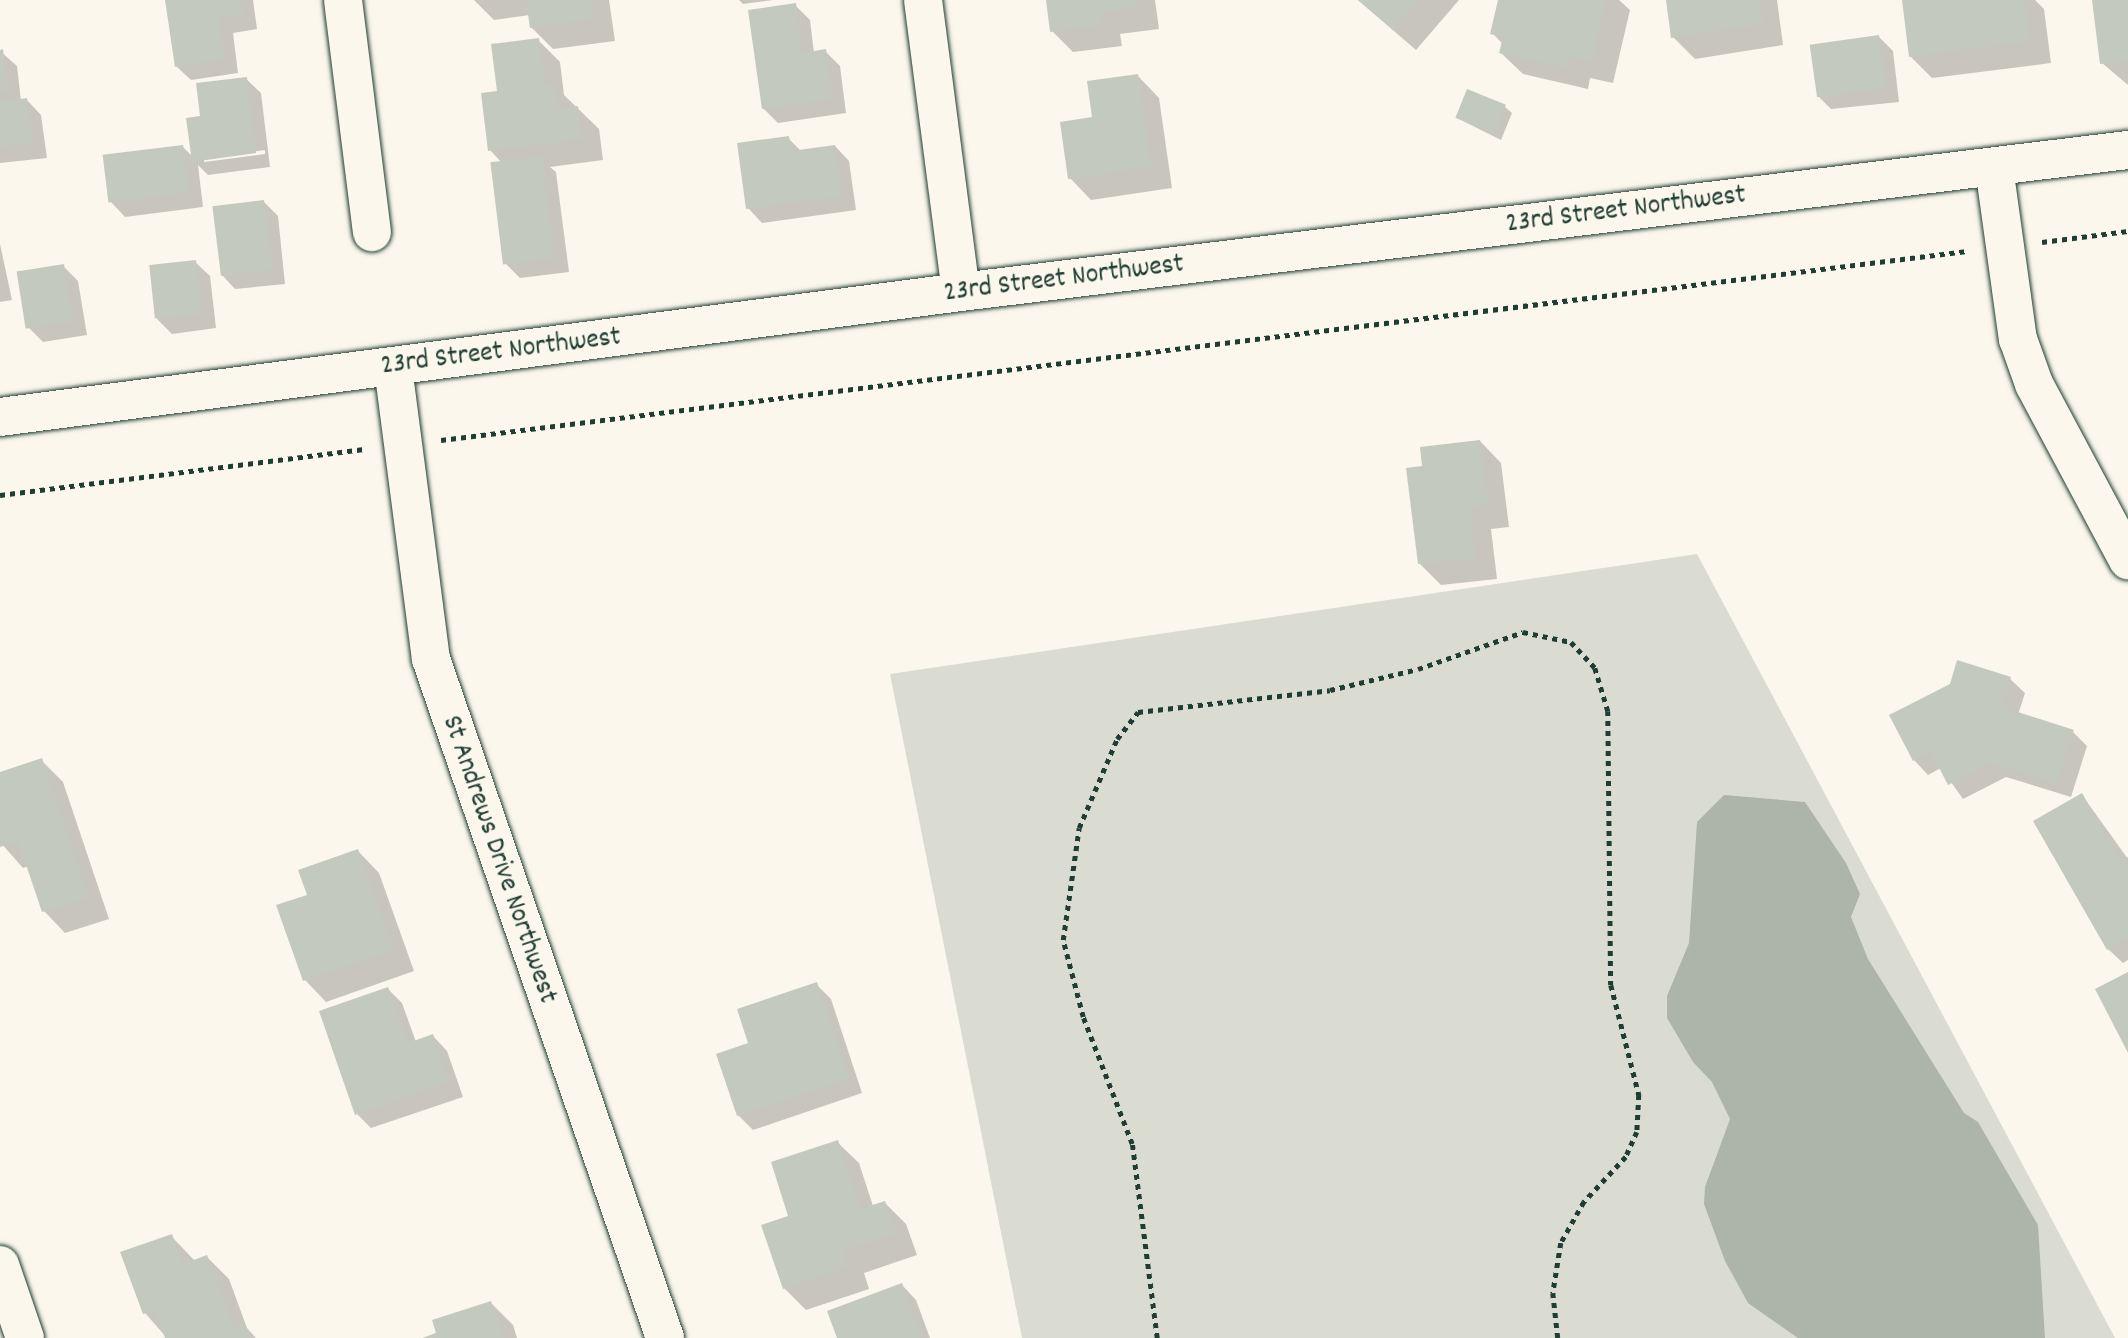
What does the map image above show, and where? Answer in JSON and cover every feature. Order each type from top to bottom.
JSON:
[{"type":"street","points":[[342,0],[372,232]]},
{"type":"street","points":[[923,0],[961,292]]},
{"type":"street","name":"23rd Street Northwest","points":[[0,417],[961,292],[2128,150]]},
{"type":"street","points":[[1994,166],[2010,306],[2034,384],[2128,560]]},
{"type":"street","name":"St Andrews Drive Northwest","points":[[393,367],[401,445],[431,659],[665,1338]]},
{"type":"street","points":[[0,1265],[25,1338]]},
{"type":"path","points":[[0,495],[2128,231]]},
{"type":"path","points":[[1157,1338],[1132,1144],[1083,1017],[1063,940],[1079,828],[1117,739],[1138,712],[1331,690],[1418,669],[1523,632],[1571,642],[1595,668],[1608,711],[1611,985],[1639,1094],[1637,1132],[1626,1157],[1584,1202],[1561,1244],[1553,1293],[1558,1338]]},
{"type":"shaded area","points":[[1697,554],[2115,1338],[1022,1338],[890,674]]},
{"type":"shaded area","points":[[1724,795],[1805,802],[1846,863],[1860,894],[1851,917],[1868,959],[1964,1113],[1978,1122],[2038,1225],[2045,1338],[1798,1338],[1748,1303],[1725,1261],[1704,1204],[1705,1187],[1730,1119],[1712,1082],[1693,1062],[1667,1018],[1667,996],[1689,943],[1697,822]]},
{"type":"building","points":[[165,0],[241,0],[243,15],[219,18],[224,59],[175,67]]},
{"type":"building","points":[[526,0],[591,0],[594,19],[530,28]]},
{"type":"building","points":[[1046,0],[1137,0],[1139,8],[1100,12],[1101,25],[1050,32]]},
{"type":"building","points":[[1358,0],[1419,0],[1393,30]]},
{"type":"building","points":[[1498,0],[1606,0],[1592,62],[1569,57],[1566,68],[1499,53],[1503,37],[1490,34]]},
{"type":"building","points":[[1666,0],[1759,0],[1763,24],[1671,38]]},
{"type":"building","points":[[1902,0],[2025,0],[2030,41],[1909,57]]},
{"type":"building","points":[[2092,0],[2128,1],[2128,61],[2100,64]]},
{"type":"building","points":[[796,3],[802,53],[826,49],[832,99],[762,109],[748,10]]},
{"type":"building","points":[[1879,35],[1886,87],[1817,97],[1810,45]]},
{"type":"building","points":[[539,38],[545,86],[555,84],[558,109],[578,106],[582,139],[488,151],[481,93],[497,91],[491,44]]},
{"type":"building","points":[[3,49],[8,92],[0,93],[0,50]]},
{"type":"building","points":[[1138,74],[1151,167],[1068,179],[1060,122],[1092,117],[1087,81]]},
{"type":"building","points":[[247,77],[256,153],[192,162],[186,118],[200,116],[196,83]]},
{"type":"building","points":[[1467,89],[1506,105],[1494,133],[1455,118]]},
{"type":"building","points":[[27,98],[33,143],[0,147],[0,102]]},
{"type":"building","points":[[789,136],[791,151],[835,145],[842,196],[746,209],[737,143]]},
{"type":"building","points":[[183,145],[189,193],[108,203],[103,155]]},
{"type":"building","points":[[542,156],[555,258],[503,265],[490,162]]},
{"type":"building","points":[[264,200],[273,269],[221,276],[212,206]]},
{"type":"building","points":[[196,260],[202,314],[155,319],[149,265]]},
{"type":"building","points":[[64,264],[73,321],[26,329],[17,272]]},
{"type":"building","points":[[1480,440],[1488,505],[1470,508],[1476,558],[1418,564],[1406,468],[1422,466],[1420,447]]},
{"type":"building","points":[[1957,660],[2011,677],[2002,707],[2074,730],[2056,784],[1991,763],[1948,785],[1931,752],[1913,761],[1889,715],[1950,684]]},
{"type":"building","points":[[42,758],[89,897],[42,912],[18,841],[0,847],[0,772]]},
{"type":"building","points":[[2082,793],[2121,861],[2128,857],[2128,938],[2107,950],[2033,821]]},
{"type":"building","points":[[358,849],[394,950],[303,981],[276,905],[307,895],[298,870]]},
{"type":"building","points":[[2128,972],[2128,1053],[2095,989]]},
{"type":"building","points":[[817,982],[849,1079],[737,1116],[716,1054],[748,1043],[737,1009]]},
{"type":"building","points":[[388,987],[408,1043],[433,1034],[449,1082],[355,1115],[319,1011]]},
{"type":"building","points":[[838,1140],[860,1209],[885,1201],[896,1233],[843,1251],[848,1267],[783,1289],[761,1225],[788,1216],[771,1162]]},
{"type":"building","points":[[172,1234],[183,1264],[207,1255],[234,1328],[245,1324],[251,1338],[165,1338],[155,1310],[143,1314],[120,1252]]},
{"type":"building","points":[[902,1283],[922,1338],[837,1338],[827,1311]]},
{"type":"building","points":[[491,1301],[503,1338],[422,1338],[436,1333],[432,1320]]}]
